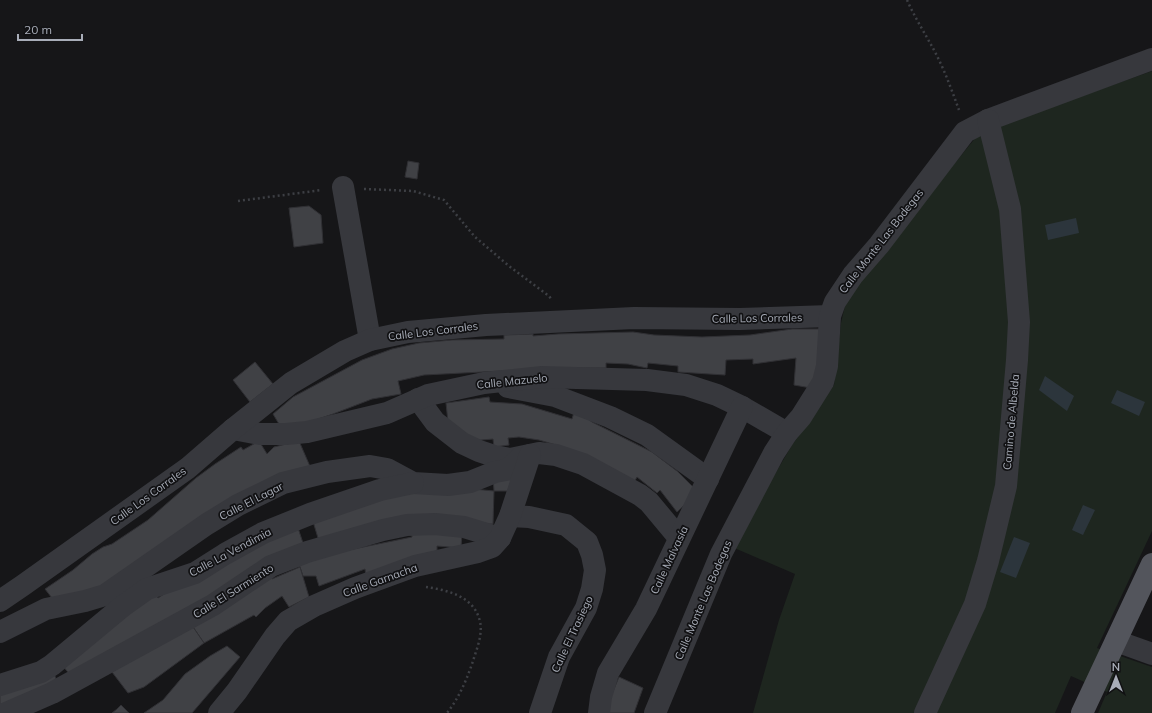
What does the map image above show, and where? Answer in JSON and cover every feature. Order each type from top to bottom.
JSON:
[{"type":"main road","points":[[1082,713],[1152,564]]},
{"type":"street","name":"Calle Monte Las Bodegas","points":[[655,713],[721,554],[774,453],[787,433],[801,417],[823,382],[827,366],[830,316],[835,302],[854,274],[879,245],[965,132],[988,120],[1152,60]]},
{"type":"street","name":"Camino de Albelda","points":[[925,713],[975,604],[988,561],[1006,486],[1019,322],[1010,209],[988,120]]},
{"type":"street","points":[[342,187],[370,340]]},
{"type":"street","name":"Calle Los Corrales","points":[[0,601],[188,468],[290,383],[345,351],[370,340],[408,332],[486,325],[634,318],[740,319],[830,316]]},
{"type":"street","name":"Calle Mazuelo","points":[[233,429],[260,434],[307,432],[387,412],[428,395],[484,383],[542,376],[647,380],[686,385],[717,395],[742,406],[787,433]]},
{"type":"street","points":[[484,383],[555,396],[610,417],[647,435],[708,479]]},
{"type":"street","points":[[418,399],[435,422],[462,443],[478,451],[510,459],[539,453],[556,454],[583,464],[640,495],[649,502],[679,538]]},
{"type":"street","name":"Calle Malvasía","points":[[599,713],[601,697],[608,673],[646,609],[742,406]]},
{"type":"street","name":"Calle El Lagar","points":[[0,632],[46,609],[85,601],[105,595],[148,578],[207,524],[238,505],[283,483],[327,472],[370,466],[387,469],[413,483],[448,485],[470,482],[495,472],[506,470],[525,456]]},
{"type":"street","name":"Calle Garnacha","points":[[219,713],[237,691],[275,636],[288,621],[314,606],[355,588],[415,566],[478,552],[492,547],[500,538],[510,516],[525,456]]},
{"type":"street","name":"Calle La Vendimia","points":[[0,685],[41,672],[52,665],[123,606],[147,589],[148,578],[195,573],[263,533],[310,514],[380,490],[413,483]]},
{"type":"street","name":"Calle El Trasiego","points":[[510,516],[529,517],[566,525],[587,542],[592,555],[595,570],[592,589],[586,608],[559,657],[540,713]]},
{"type":"street","name":"Calle El Sarmiento","points":[[6,713],[52,693],[207,609],[271,566],[307,552],[383,530],[407,525],[435,524],[464,527],[500,538]]},
{"type":"street","points":[[1116,641],[1152,654]]},
{"type":"path","points":[[907,0],[936,53],[948,82],[965,132]]},
{"type":"path","points":[[238,201],[342,187],[413,191],[444,200],[475,238],[549,296],[568,321]]},
{"type":"path","points":[[425,587],[440,589],[459,595],[472,606],[480,619],[478,646],[469,673],[447,713]]},
{"type":"shaded area","points":[[1152,71],[1152,531],[1097,648],[1152,667],[1152,713],[1098,713],[1107,692],[1071,676],[1055,713],[753,713],[779,620],[795,574],[732,547],[792,445],[834,385],[841,323],[847,297],[867,270],[977,136],[1031,114]]},
{"type":"shaded area","points":[[1076,218],[1079,233],[1048,240],[1045,225]]},
{"type":"shaded area","points":[[1045,376],[1074,396],[1067,411],[1039,390]]},
{"type":"shaded area","points":[[1117,390],[1145,402],[1139,416],[1111,403]]},
{"type":"shaded area","points":[[1083,505],[1095,510],[1083,535],[1072,530]]},
{"type":"shaded area","points":[[1014,537],[1030,543],[1016,578],[1000,572]]},
{"type":"building","points":[[408,161],[419,163],[417,179],[405,177]]},
{"type":"building","points":[[309,206],[321,215],[323,243],[294,247],[289,208]]},
{"type":"building","points":[[792,329],[822,329],[817,378],[811,388],[794,385],[796,358],[753,364],[753,359],[726,360],[725,375],[678,372],[678,366],[648,363],[647,368],[628,364],[606,363],[606,368],[561,368],[424,375],[398,381],[401,394],[372,399],[306,423],[282,429],[273,414],[293,397],[362,360],[392,349],[419,343],[452,340],[504,339],[504,335],[533,334],[533,336],[633,332],[654,335],[702,337],[750,335]]},
{"type":"building","points":[[255,362],[273,384],[250,402],[233,380]]},
{"type":"building","points":[[489,397],[490,402],[522,404],[572,419],[575,409],[592,422],[652,452],[677,471],[698,492],[677,512],[660,490],[657,493],[637,477],[633,484],[563,447],[539,440],[519,437],[508,438],[509,445],[494,447],[493,439],[470,441],[448,422],[446,403]]},
{"type":"building","points":[[259,441],[267,454],[274,447],[299,441],[312,471],[96,594],[55,602],[45,589],[73,570],[92,554],[103,547],[112,544],[148,520],[196,478],[215,464],[241,447],[243,450]]},
{"type":"building","points":[[493,477],[515,477],[511,491],[494,491]]},
{"type":"building","points":[[473,489],[494,491],[493,524],[477,524],[318,538],[312,518],[400,494]]},
{"type":"building","points":[[297,525],[305,549],[73,678],[61,664],[152,590],[158,598],[189,577]]},
{"type":"building","points":[[462,533],[461,548],[437,546],[437,552],[366,576],[365,569],[319,586],[316,576],[303,576],[299,564],[339,552],[412,537],[412,534]]},
{"type":"building","points":[[300,567],[309,597],[289,607],[282,596],[265,608],[256,617],[254,615],[204,643],[191,624],[271,576],[272,579]]},
{"type":"building","points":[[191,624],[204,643],[144,687],[128,693],[112,672]]},
{"type":"building","points":[[227,646],[240,657],[192,713],[144,713],[163,700],[185,674]]},
{"type":"building","points":[[54,673],[58,685],[0,709],[0,691]]},
{"type":"building","points":[[619,677],[643,688],[634,713],[606,713],[607,706]]},
{"type":"building","points":[[121,705],[129,713],[112,713],[117,709]]}]
